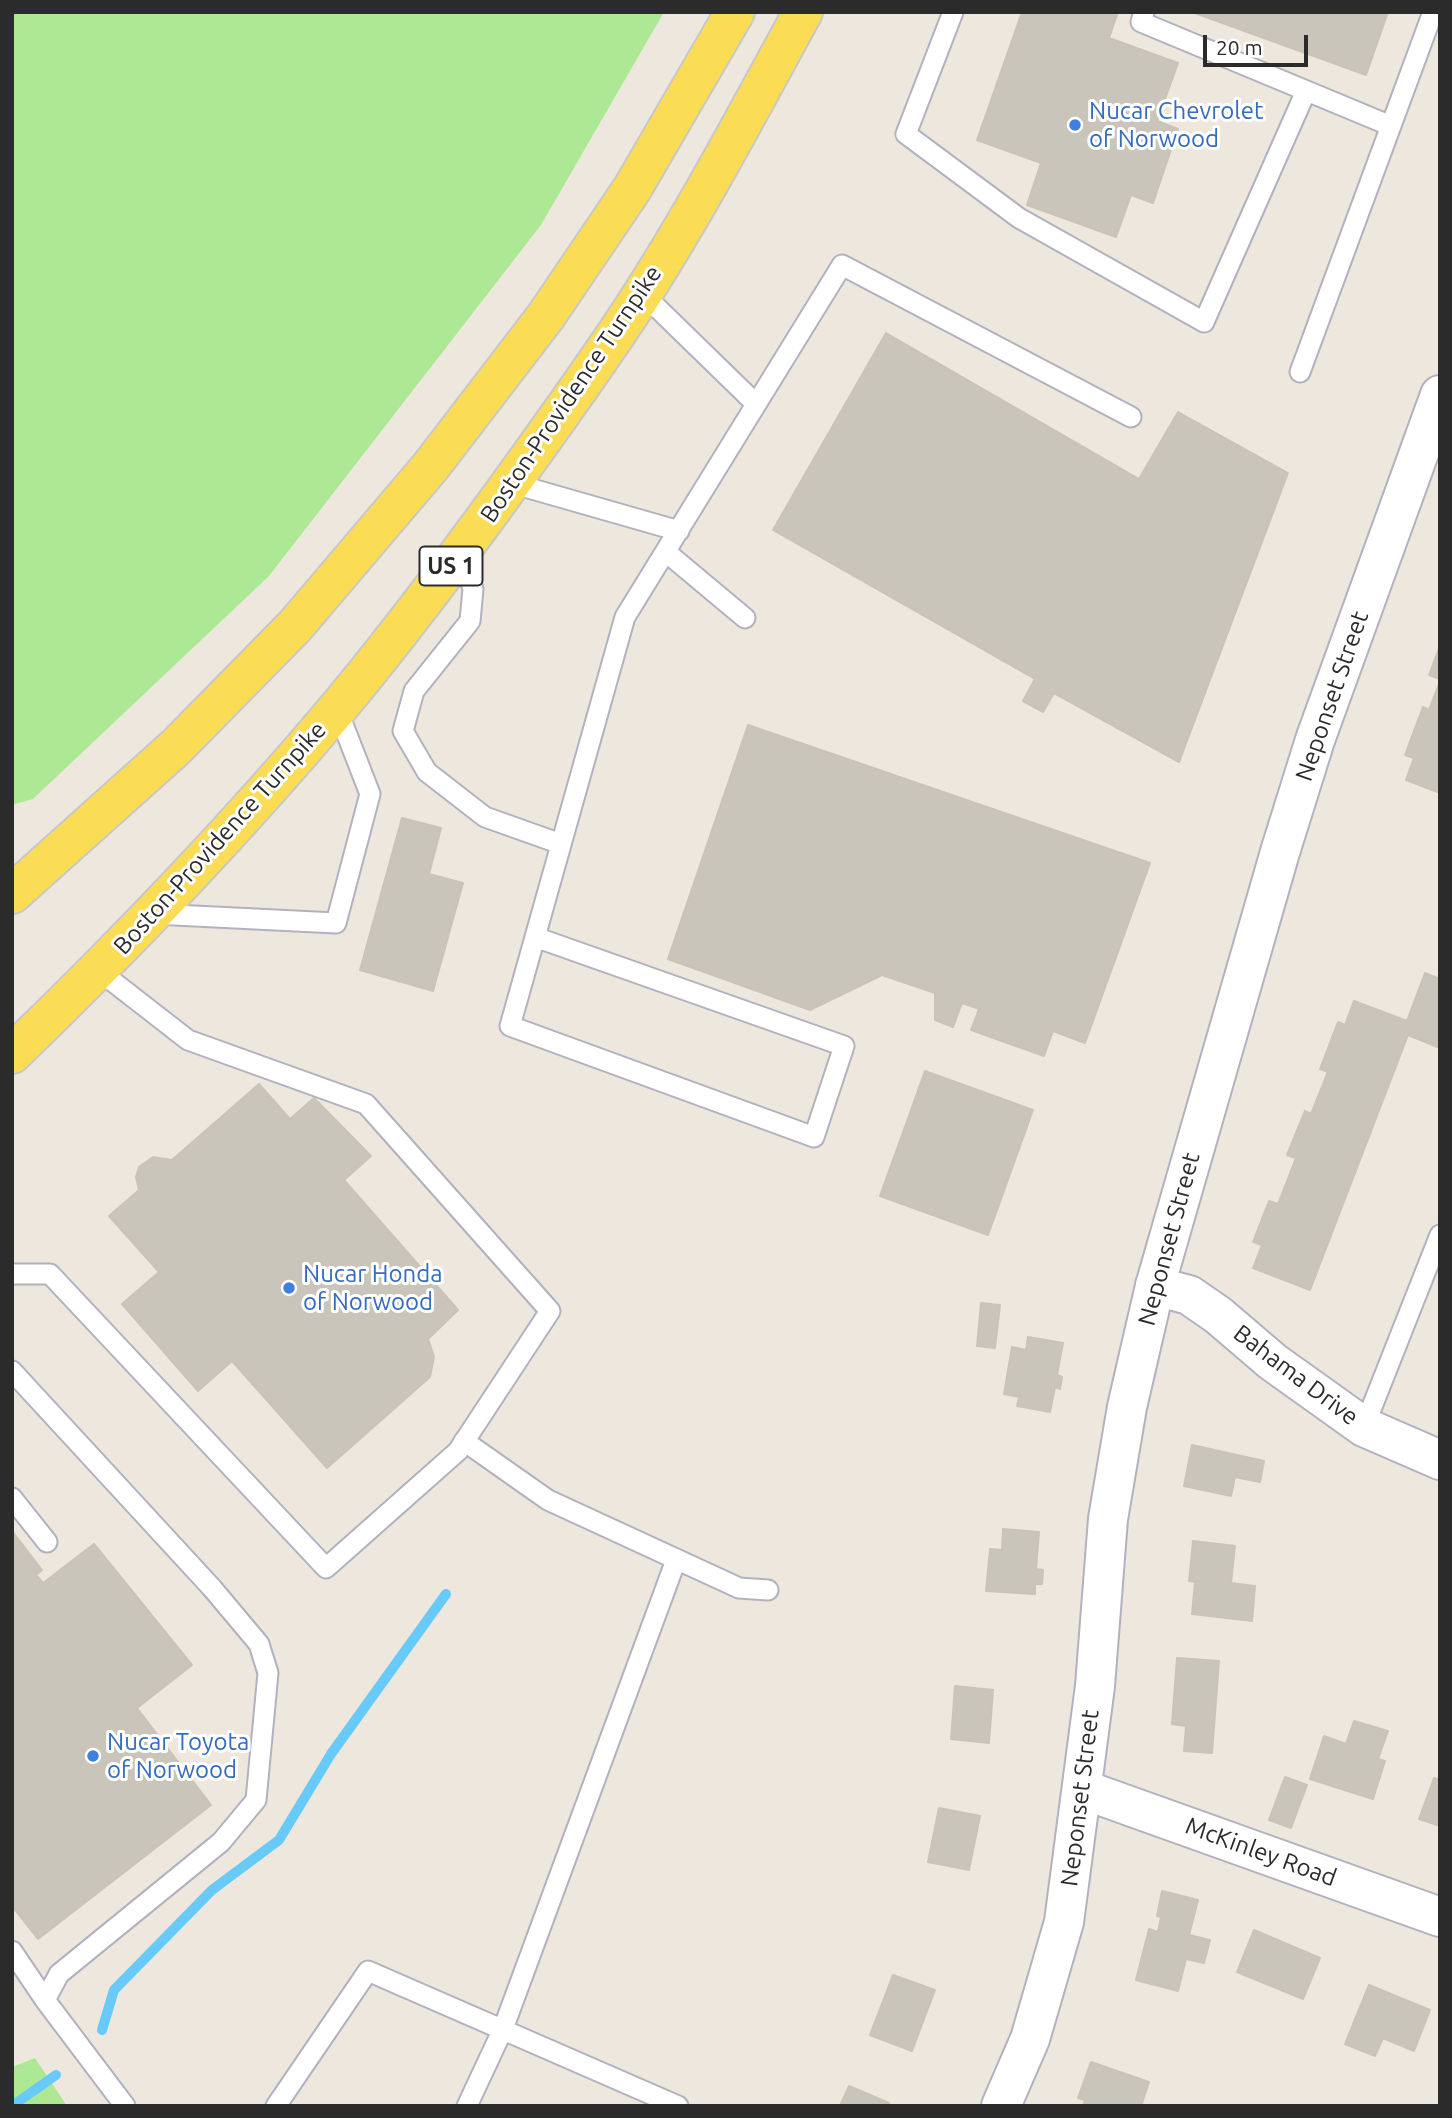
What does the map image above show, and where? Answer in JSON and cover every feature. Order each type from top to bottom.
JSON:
[{"type":"main road","points":[[12,894],[176,747],[295,626],[430,466],[545,316],[624,201],[735,12]]},
{"type":"main road","name":"Boston-Providence Turnpike","points":[[12,1054],[154,914],[337,709],[463,551],[643,293],[717,170],[803,12]]},
{"type":"street","name":"Neponset Street","points":[[1001,2106],[1030,2039],[1064,1922],[1094,1686],[1108,1519],[1127,1407],[1155,1286],[1272,878],[1315,740],[1440,395]]},
{"type":"street","name":"Bahama Drive","points":[[1155,1286],[1189,1294],[1273,1362],[1364,1427],[1440,1460]]},
{"type":"street","name":"McKinley Road","points":[[1082,1789],[1440,1917]]},
{"type":"lane","points":[[953,12],[906,134],[1019,218],[1204,323],[1306,91]]},
{"type":"lane","points":[[1144,12],[1141,22],[1391,126]]},
{"type":"lane","points":[[1300,372],[1433,12]]},
{"type":"lane","points":[[535,937],[845,1046],[814,1137],[510,1026],[561,844],[625,617],[842,265],[1131,417]]},
{"type":"lane","points":[[643,293],[756,404]]},
{"type":"lane","points":[[511,483],[680,531]]},
{"type":"lane","points":[[463,551],[473,589],[470,621],[414,691],[403,731],[428,772],[485,817],[561,844]]},
{"type":"lane","points":[[666,552],[745,618]]},
{"type":"lane","points":[[154,914],[336,923],[370,794],[337,709]]},
{"type":"lane","points":[[12,1273],[50,1275],[326,1568],[458,1451],[550,1311],[366,1104],[188,1040],[98,971]]},
{"type":"lane","points":[[1364,1427],[1440,1235]]},
{"type":"lane","points":[[12,1371],[212,1588],[258,1644],[268,1673],[256,1800],[221,1842],[59,1974],[45,2000]]},
{"type":"lane","points":[[464,1441],[548,1500],[739,1588],[768,1590]]},
{"type":"lane","points":[[12,1498],[47,1542]]},
{"type":"lane","points":[[467,2106],[503,2029],[676,1560]]},
{"type":"lane","points":[[12,1951],[45,2000],[125,2106]]},
{"type":"lane","points":[[276,2106],[368,1971],[678,2106]]},
{"type":"green space","points":[[12,12],[664,12],[541,225],[269,576],[33,799],[12,805]]},
{"type":"green space","points":[[35,2058],[67,2106],[12,2106],[12,2067]]},
{"type":"building","name":"Nucar Chevrolet of Norwood","points":[[1022,12],[1118,12],[1109,38],[1178,63],[1157,121],[1178,129],[1153,203],[1131,195],[1116,237],[1027,205],[1041,163],[977,140]]},
{"type":"building","points":[[1192,12],[1388,12],[1366,75]]},
{"type":"building","points":[[886,333],[1139,479],[1178,412],[1288,473],[1179,762],[1054,693],[1043,712],[1023,701],[1035,679],[773,530]]},
{"type":"building","points":[[1440,646],[1440,679],[1429,675]]},
{"type":"building","points":[[1440,681],[1440,793],[1406,780],[1414,758],[1405,755],[1423,707],[1429,710]]},
{"type":"building","points":[[748,725],[1150,863],[1085,1043],[1053,1031],[1044,1056],[971,1030],[979,1009],[962,1003],[953,1027],[935,1020],[935,993],[882,975],[810,1010],[668,959]]},
{"type":"building","points":[[402,818],[441,828],[429,874],[463,883],[433,991],[360,970]]},
{"type":"building","points":[[1425,973],[1440,979],[1440,1048],[1408,1035],[1310,1290],[1253,1268],[1262,1245],[1253,1242],[1269,1201],[1278,1204],[1296,1158],[1287,1155],[1305,1111],[1311,1114],[1328,1072],[1320,1069],[1338,1022],[1345,1025],[1354,1001],[1407,1021]]},
{"type":"building","points":[[925,1071],[1033,1110],[988,1235],[880,1196]]},
{"type":"building","name":"Nucar Honda of Norwood","points":[[259,1084],[290,1119],[314,1098],[371,1156],[344,1180],[458,1310],[428,1339],[434,1357],[430,1377],[327,1468],[232,1361],[198,1391],[122,1304],[159,1272],[109,1216],[139,1190],[136,1177],[139,1167],[153,1157],[172,1160]]},
{"type":"building","points":[[981,1303],[1000,1305],[995,1348],[977,1346]]},
{"type":"building","points":[[1028,1337],[1063,1343],[1057,1375],[1062,1377],[1060,1389],[1055,1387],[1050,1412],[1017,1406],[1019,1397],[1004,1394],[1012,1347],[1026,1350]]},
{"type":"building","points":[[1192,1445],[1264,1461],[1260,1482],[1235,1477],[1231,1496],[1184,1486]]},
{"type":"building","points":[[1003,1529],[1039,1532],[1036,1569],[1043,1570],[1042,1584],[1035,1584],[1035,1594],[986,1591],[990,1549],[1002,1550]]},
{"type":"building","name":"Nucar Toyota of Norwood","points":[[12,1531],[42,1570],[36,1575],[43,1583],[94,1544],[192,1665],[137,1708],[211,1805],[38,1939],[12,1906]]},
{"type":"building","points":[[1193,1541],[1235,1546],[1231,1583],[1255,1586],[1252,1621],[1192,1614],[1195,1582],[1189,1581]]},
{"type":"building","points":[[1177,1658],[1219,1661],[1212,1753],[1184,1751],[1186,1726],[1172,1724]]},
{"type":"building","points":[[955,1686],[993,1690],[989,1743],[951,1739]]},
{"type":"building","points":[[1354,1721],[1388,1731],[1378,1759],[1385,1761],[1373,1799],[1310,1779],[1324,1736],[1346,1744]]},
{"type":"building","points":[[1285,1777],[1307,1785],[1291,1828],[1269,1820]]},
{"type":"building","points":[[1434,1778],[1440,1780],[1440,1826],[1419,1819]]},
{"type":"building","points":[[939,1808],[980,1816],[969,1870],[928,1862]]},
{"type":"building","points":[[1162,1891],[1198,1900],[1189,1935],[1210,1940],[1204,1963],[1186,1959],[1178,1991],[1136,1980],[1149,1929],[1158,1932],[1161,1917],[1157,1916]]},
{"type":"building","points":[[1254,1930],[1320,1958],[1303,1999],[1237,1972]]},
{"type":"building","points":[[893,1975],[935,1990],[912,2051],[870,2035]]},
{"type":"building","points":[[1369,1985],[1430,2010],[1414,2051],[1383,2038],[1375,2056],[1345,2044]]},
{"type":"building","points":[[1091,2062],[1149,2082],[1141,2106],[1083,2106],[1085,2100],[1078,2098]]},
{"type":"building","points":[[849,2086],[889,2103],[888,2106],[840,2106]]},
{"type":"waterway","points":[[102,2030],[114,1990],[212,1890],[279,1840],[331,1754],[446,1594]]},
{"type":"waterway","points":[[12,2106],[56,2075]]},
{"type":"place","name":"Nucar Chevrolet of Norwood","points":[[1075,125]]},
{"type":"place","name":"Nucar Honda of Norwood","points":[[289,1288]]},
{"type":"place","name":"Nucar Toyota of Norwood","points":[[93,1756]]}]
